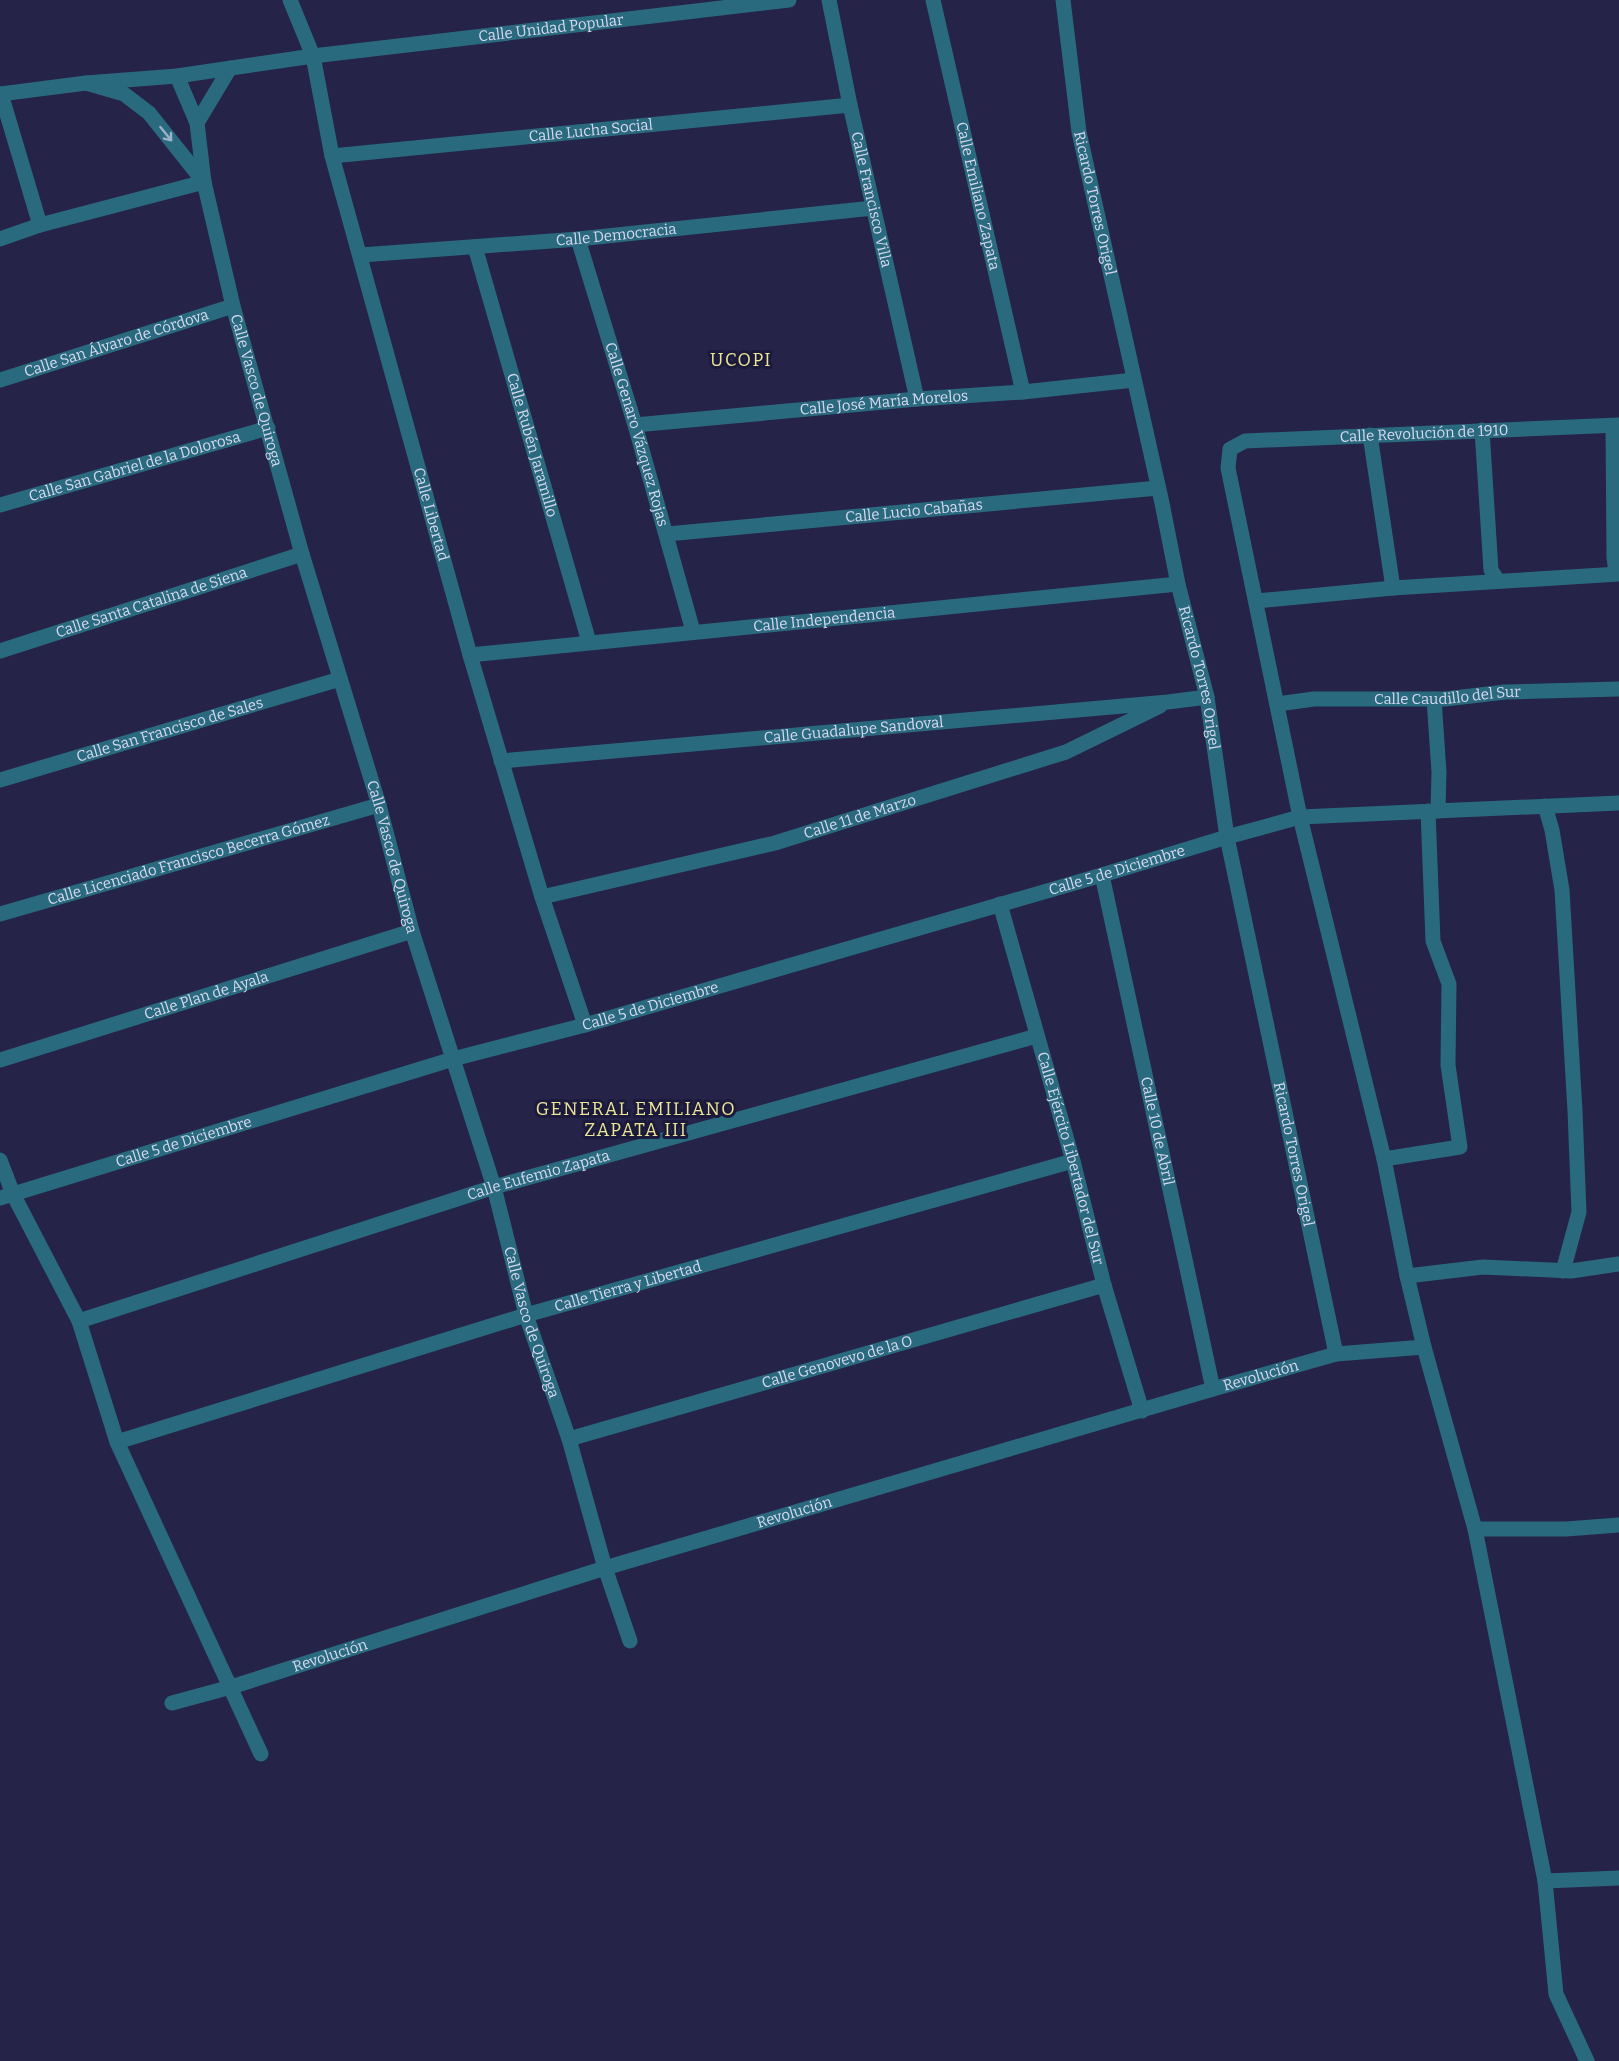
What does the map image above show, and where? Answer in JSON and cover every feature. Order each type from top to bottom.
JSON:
[{"type":"street","name":"Calle Libertad","points":[[291,0],[313,56],[332,156],[470,655],[542,897],[585,1025]]},
{"type":"street","name":"Calle Unidad Popular","points":[[1,94],[86,83],[177,76],[313,56],[789,0]]},
{"type":"street","name":"Calle Francisco Villa","points":[[829,0],[850,105],[917,399]]},
{"type":"street","name":"Calle Emiliano Zapata","points":[[933,0],[1023,392]]},
{"type":"street","name":"Ricardo Torres Origel","points":[[1063,0],[1079,132],[1178,585],[1207,697],[1227,837],[1336,1354]]},
{"type":"street","points":[[197,123],[230,68]]},
{"type":"street","points":[[0,239],[40,225],[204,182],[197,123],[177,76]]},
{"type":"street","name":"Calle Vasco de Quiroga","points":[[86,83],[124,94],[149,113],[204,182],[233,306],[302,554],[379,805],[412,932],[494,1187],[526,1315],[569,1439],[605,1568],[630,1641]]},
{"type":"street","points":[[1,94],[40,225]]},
{"type":"street","name":"Calle Lucha Social","points":[[332,156],[850,105]]},
{"type":"street","name":"Calle Democracia","points":[[361,255],[578,238],[873,208]]},
{"type":"street","name":"Calle Genaro Vázquez Rojas","points":[[578,238],[667,534],[693,631]]},
{"type":"street","name":"Calle Rubén Jaramillo","points":[[475,247],[589,642]]},
{"type":"street","name":"Calle San Álvaro de Córdova","points":[[0,380],[233,306]]},
{"type":"street","name":"Calle José María Morelos","points":[[635,425],[917,399],[1023,392],[1134,380]]},
{"type":"street","points":[[1587,2061],[1556,1994],[1545,1881],[1475,1528],[1424,1347],[1407,1276],[1384,1159],[1300,817],[1256,601],[1393,588],[1618,574],[1614,557],[1616,425]]},
{"type":"street","name":"Calle Revolución de 1910","points":[[1256,601],[1228,468],[1230,449],[1245,441],[1616,425]]},
{"type":"street","name":"Calle San Gabriel de la Dolorosa","points":[[0,505],[268,428]]},
{"type":"street","points":[[1482,430],[1491,570],[1498,581]]},
{"type":"street","points":[[1370,435],[1393,588]]},
{"type":"street","name":"Calle Lucio Cabañas","points":[[667,534],[1158,488]]},
{"type":"street","name":"Calle Santa Catalina de Siena","points":[[0,651],[302,554]]},
{"type":"street","name":"Calle Independencia","points":[[470,655],[693,631],[1178,585]]},
{"type":"street","name":"Calle San Francisco de Sales","points":[[0,780],[340,679]]},
{"type":"street","name":"Calle Caudillo del Sur","points":[[1277,704],[1314,699],[1434,699],[1505,692],[1619,689]]},
{"type":"street","name":"Calle Guadalupe Sandoval","points":[[501,761],[1207,697]]},
{"type":"street","points":[[1384,1159],[1460,1147],[1448,1065],[1449,984],[1433,941],[1433,811],[1439,772],[1434,699]]},
{"type":"street","name":"Calle 11 de Marzo","points":[[542,897],[786,840],[1066,752],[1168,702]]},
{"type":"street","name":"Calle 5 de Diciembre","points":[[6,1196],[453,1059],[585,1025],[1300,817],[1619,803]]},
{"type":"street","name":"Calle Licenciado Francisco Becerra Gómez","points":[[0,914],[379,805]]},
{"type":"street","points":[[1545,806],[1552,830],[1562,890],[1579,1212],[1563,1271]]},
{"type":"street","name":"Calle 10 de Abril","points":[[1102,875],[1213,1389]]},
{"type":"street","name":"Calle Ejército Libertador del Sur","points":[[1000,904],[1073,1161],[1104,1285],[1142,1412]]},
{"type":"street","name":"Calle Plan de Ayala","points":[[0,1060],[412,932]]},
{"type":"street","name":"Calle Eufemio Zapata","points":[[79,1322],[494,1187],[1037,1036]]},
{"type":"street","points":[[0,1160],[6,1196],[79,1322],[117,1442],[261,1754]]},
{"type":"street","name":"Calle Tierra y Libertad","points":[[117,1442],[526,1315],[1073,1161]]},
{"type":"street","points":[[1407,1276],[1483,1267],[1563,1271],[1619,1264]]},
{"type":"street","name":"Calle Genovevo de la O","points":[[569,1439],[1104,1285]]},
{"type":"street","name":"Revolución","points":[[172,1703],[231,1687],[605,1568],[1336,1354],[1424,1347]]},
{"type":"street","points":[[1475,1528],[1566,1529],[1619,1525]]},
{"type":"street","points":[[1545,1881],[1619,1878]]},
{"type":"district","name":"UCOPI","points":[[741,360]]},
{"type":"district","name":"GENERAL EMILIANO ZAPATA III","points":[[636,1119]]}]
